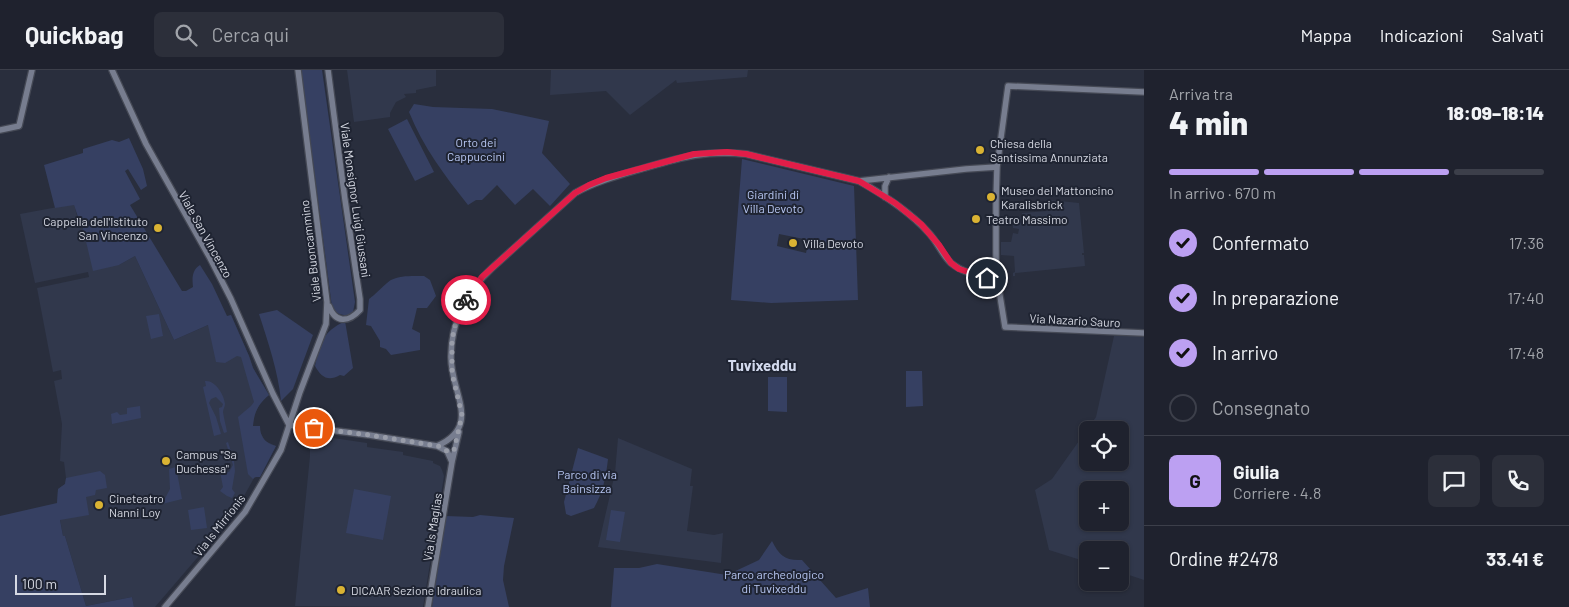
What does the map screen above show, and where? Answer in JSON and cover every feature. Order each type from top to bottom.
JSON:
[{"type":"street","points":[[0,130],[19,126],[32,70]]},
{"type":"street","name":"Viale San Vincenzo","points":[[112,70],[150,152],[231,299],[273,394],[289,425]]},
{"type":"street","name":"Viale Buoncammino","points":[[289,425],[326,324],[327,302],[298,70]]},
{"type":"street","name":"Viale Monsignor Luigi Giussani","points":[[322,334],[333,322],[350,318],[360,310],[328,70]]},
{"type":"street","points":[[859,181],[885,197],[929,232],[951,263],[959,269],[998,282],[996,271],[997,167],[1008,86],[1144,92]]},
{"type":"street","name":"Via Is Maglias","points":[[428,607],[452,462],[462,415],[450,357],[454,328],[466,300],[482,277],[575,193],[606,178],[694,154],[727,152],[746,154],[859,181]]},
{"type":"street","points":[[859,181],[997,167]]},
{"type":"street","points":[[885,197],[885,186],[889,177]]},
{"type":"street","points":[[873,189],[875,179]]},
{"type":"street","name":"Via Nazario Sauro","points":[[998,282],[1005,327],[1144,333]]},
{"type":"street","points":[[327,302],[332,314],[340,319]]},
{"type":"street","points":[[289,425],[438,446],[447,451],[455,448],[454,441],[448,441],[438,446]]},
{"type":"street","name":"Via Is Mirrionis","points":[[165,607],[245,512],[281,450],[289,425]]},
{"type":"street","points":[[452,462],[444,445],[460,428]]},
{"type":"shaded area","points":[[347,70],[436,70],[436,86],[416,90],[416,93],[404,94],[406,97],[396,102],[390,117],[354,122]]},
{"type":"shaded area","points":[[551,70],[748,70],[747,77],[677,83],[676,80],[630,115],[606,91],[550,95]]},
{"type":"shaded area","points":[[1050,200],[1079,203],[1084,253],[1082,255],[1084,255],[1085,266],[1015,273],[1015,276],[1013,276],[1015,272],[1014,256],[1001,255],[1001,242],[1011,242],[1013,233],[1018,234],[1019,229],[1013,228],[1013,225],[1016,225],[1017,217],[1022,218],[1022,213],[1047,211],[1047,207],[1050,207]]},
{"type":"shaded area","name":"Campus \"Sa Duchessa\"","points":[[74,204],[77,216],[80,216],[119,265],[135,256],[174,340],[231,315],[253,368],[269,395],[262,400],[254,415],[253,426],[260,426],[260,432],[265,441],[276,446],[260,476],[254,478],[244,496],[246,498],[239,509],[155,607],[134,607],[132,597],[86,606],[65,536],[63,536],[57,503],[58,489],[65,484],[66,478],[64,462],[60,461],[62,424],[54,381],[62,379],[61,370],[53,372],[37,288],[89,277],[88,272],[35,283],[20,214]]},
{"type":"shaded area","points":[[1114,336],[1144,336],[1144,580],[1129,575],[1129,541],[1079,541],[1079,559],[1049,550],[1035,490],[1052,479],[1079,441],[1079,471],[1129,471],[1129,421],[1093,421],[1096,417]]},
{"type":"shaded area","points":[[333,438],[367,443],[367,447],[403,452],[403,455],[433,461],[433,463],[440,466],[444,476],[423,607],[295,606],[310,456],[310,439],[332,442]]},
{"type":"shaded area","points":[[618,438],[692,469],[690,486],[693,486],[687,531],[714,535],[723,533],[721,563],[598,547],[615,473]]},
{"type":"green space","points":[[301,70],[322,70],[355,302],[353,312],[347,316],[336,313],[332,307]]},
{"type":"green space","name":"Orto dei Cappuccini","points":[[414,104],[433,107],[492,109],[549,121],[542,153],[570,184],[550,206],[533,189],[515,205],[497,185],[482,200],[476,200],[468,205],[443,172],[421,137],[409,112]]},
{"type":"green space","points":[[407,119],[434,172],[415,181],[388,129]]},
{"type":"green space","points":[[129,138],[143,169],[147,186],[141,190],[128,169],[125,171],[140,199],[130,205],[182,291],[193,287],[193,275],[195,269],[200,265],[212,284],[227,316],[231,315],[253,368],[269,395],[257,409],[253,426],[260,426],[264,439],[276,446],[260,477],[253,479],[248,474],[238,417],[254,402],[241,357],[237,356],[225,363],[216,362],[208,325],[174,340],[135,256],[119,265],[93,271],[80,216],[78,217],[74,205],[55,208],[44,165],[83,153],[83,149],[112,140],[119,142]]},
{"type":"green space","name":"Giardini di Villa Devoto","points":[[742,159],[854,186],[858,300],[771,303],[731,300]],"holes":[[[779,234],[809,240],[806,253],[777,246]]]},
{"type":"green space","points":[[424,276],[430,280],[436,296],[427,308],[417,308],[412,329],[420,333],[420,350],[391,355],[386,349],[380,347],[380,341],[371,326],[366,325],[369,299],[395,278]]},
{"type":"green space","points":[[277,310],[313,335],[293,389],[281,401],[275,368],[259,314]]},
{"type":"green space","points":[[159,314],[163,336],[151,339],[146,316]]},
{"type":"green space","points":[[345,321],[353,368],[344,376],[328,378],[322,376],[315,366],[321,344],[331,330]]},
{"type":"green space","points":[[906,371],[922,371],[923,406],[906,407]]},
{"type":"green space","points":[[768,377],[787,377],[787,412],[768,411]]},
{"type":"green space","points":[[205,381],[209,381],[218,388],[225,404],[223,412],[227,432],[224,433],[220,421],[219,408],[223,404],[216,397],[211,399],[209,403],[221,434],[214,436],[203,387],[206,386]]},
{"type":"green space","points":[[140,406],[141,418],[112,424],[111,414],[117,412],[120,415],[127,414],[127,408]]},
{"type":"green space","points":[[228,442],[235,471],[232,489],[235,493],[232,498],[220,491],[223,487],[219,467],[223,471],[229,472],[233,465],[226,443]]},
{"type":"green space","name":"Parco di via Bainsizza","points":[[578,448],[608,459],[604,484],[594,508],[571,516],[566,514],[564,502]]},
{"type":"green space","points":[[176,467],[182,499],[162,504],[170,489],[169,469]]},
{"type":"green space","points":[[100,471],[105,475],[107,488],[96,490],[95,495],[86,497],[89,515],[60,520],[63,536],[65,536],[86,606],[132,597],[134,607],[0,607],[0,516],[57,503],[58,489],[65,484],[66,478]]},
{"type":"green space","points":[[354,489],[391,496],[383,540],[346,533]]},
{"type":"green space","points":[[204,507],[207,528],[191,530],[188,510]]},
{"type":"green space","points":[[611,510],[625,512],[620,542],[606,540]]},
{"type":"green space","points":[[480,515],[514,518],[503,580],[509,607],[432,607],[446,516],[473,517]]},
{"type":"green space","name":"Parco archeologico di Tuvixeddu","points":[[772,541],[783,556],[802,560],[836,598],[868,588],[870,607],[611,607],[614,568],[639,568],[657,564],[727,575],[759,560]]},
{"type":"way so far","points":[[314,428],[438,446],[453,452],[456,447],[462,415],[450,357],[454,328],[466,300]]},
{"type":"place","name":"Chiesa della Santissima Annunziata","points":[[980,150]]},
{"type":"place","name":"Museo del Mattoncino Karalisbrick","points":[[991,197]]},
{"type":"place","name":"Teatro Massimo","points":[[976,219]]},
{"type":"place","name":"Cappella dell'Istituto San Vincenzo","points":[[158,228]]},
{"type":"place","name":"Villa Devoto","points":[[793,243]]},
{"type":"place","name":"Campus \"Sa Duchessa\"","points":[[166,461]]},
{"type":"place","name":"Cineteatro Nanni Loy","points":[[99,505]]},
{"type":"place","name":"DICAAR Sezione Idraulica","points":[[341,590]]},
{"type":"district","name":"Tuvixeddu","points":[[762,365]]},
{"type":"route","points":[[466,300],[482,277],[575,193],[589,185],[606,178],[694,154],[727,152],[746,154],[859,181],[895,203],[921,224],[951,263],[959,269],[987,278]]}]
